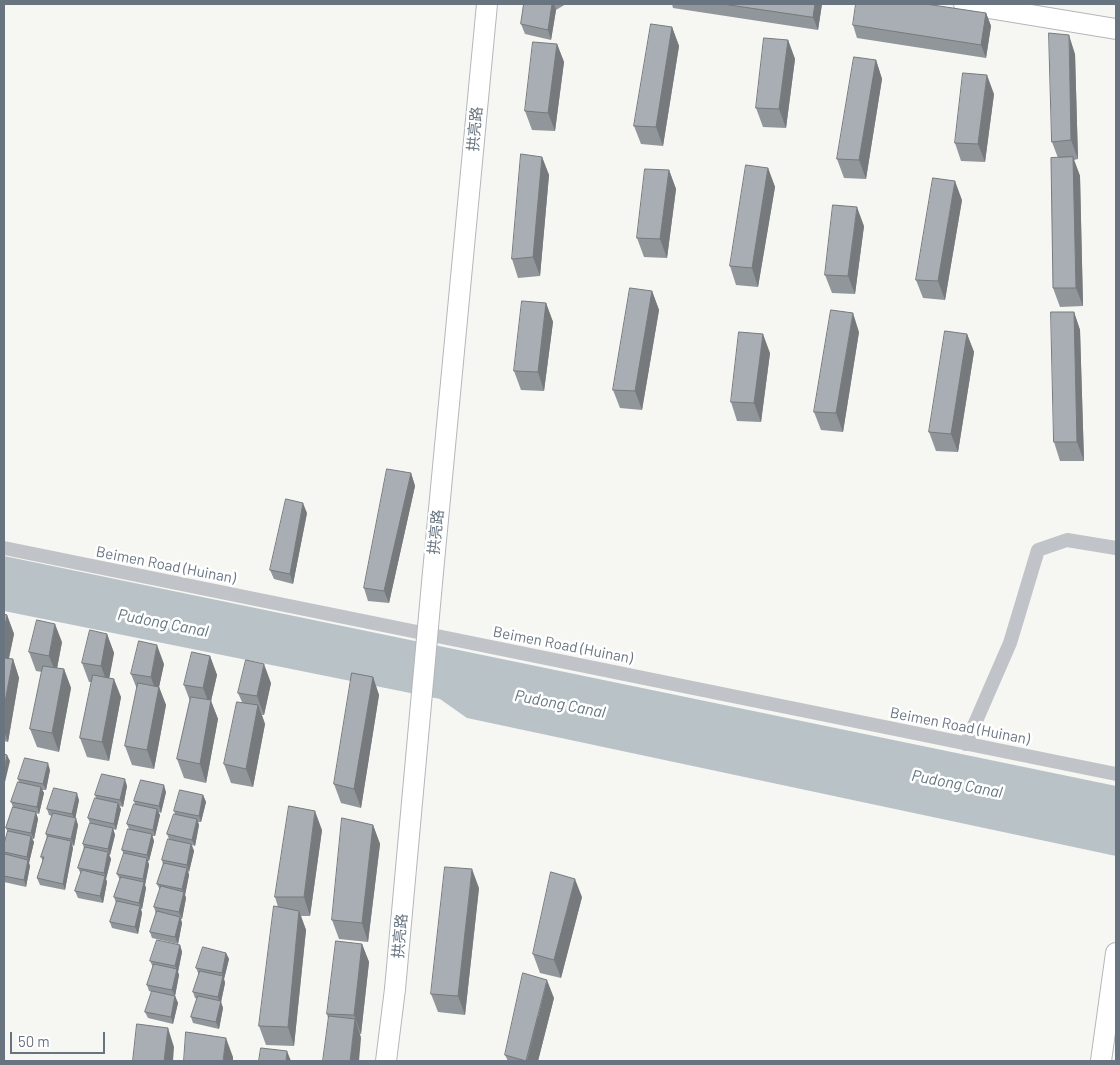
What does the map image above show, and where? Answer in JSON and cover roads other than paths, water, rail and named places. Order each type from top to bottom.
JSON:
[{"type":"street","name":"拱亮路","points":[[386,1061],[395,989],[432,572],[487,4]]},
{"type":"street","points":[[964,4],[1116,29]]},
{"type":"street","points":[[966,744],[1010,643],[1038,550],[1067,540],[1116,548]]},
{"type":"street","name":"Beimen Road (Huinan)","points":[[4,548],[1116,774]]},
{"type":"street","points":[[1101,1061],[1116,953]]},
{"type":"water","name":"Pudong Canal","points":[[4,556],[1116,786],[1116,856],[467,718],[440,699],[4,611]]}]
